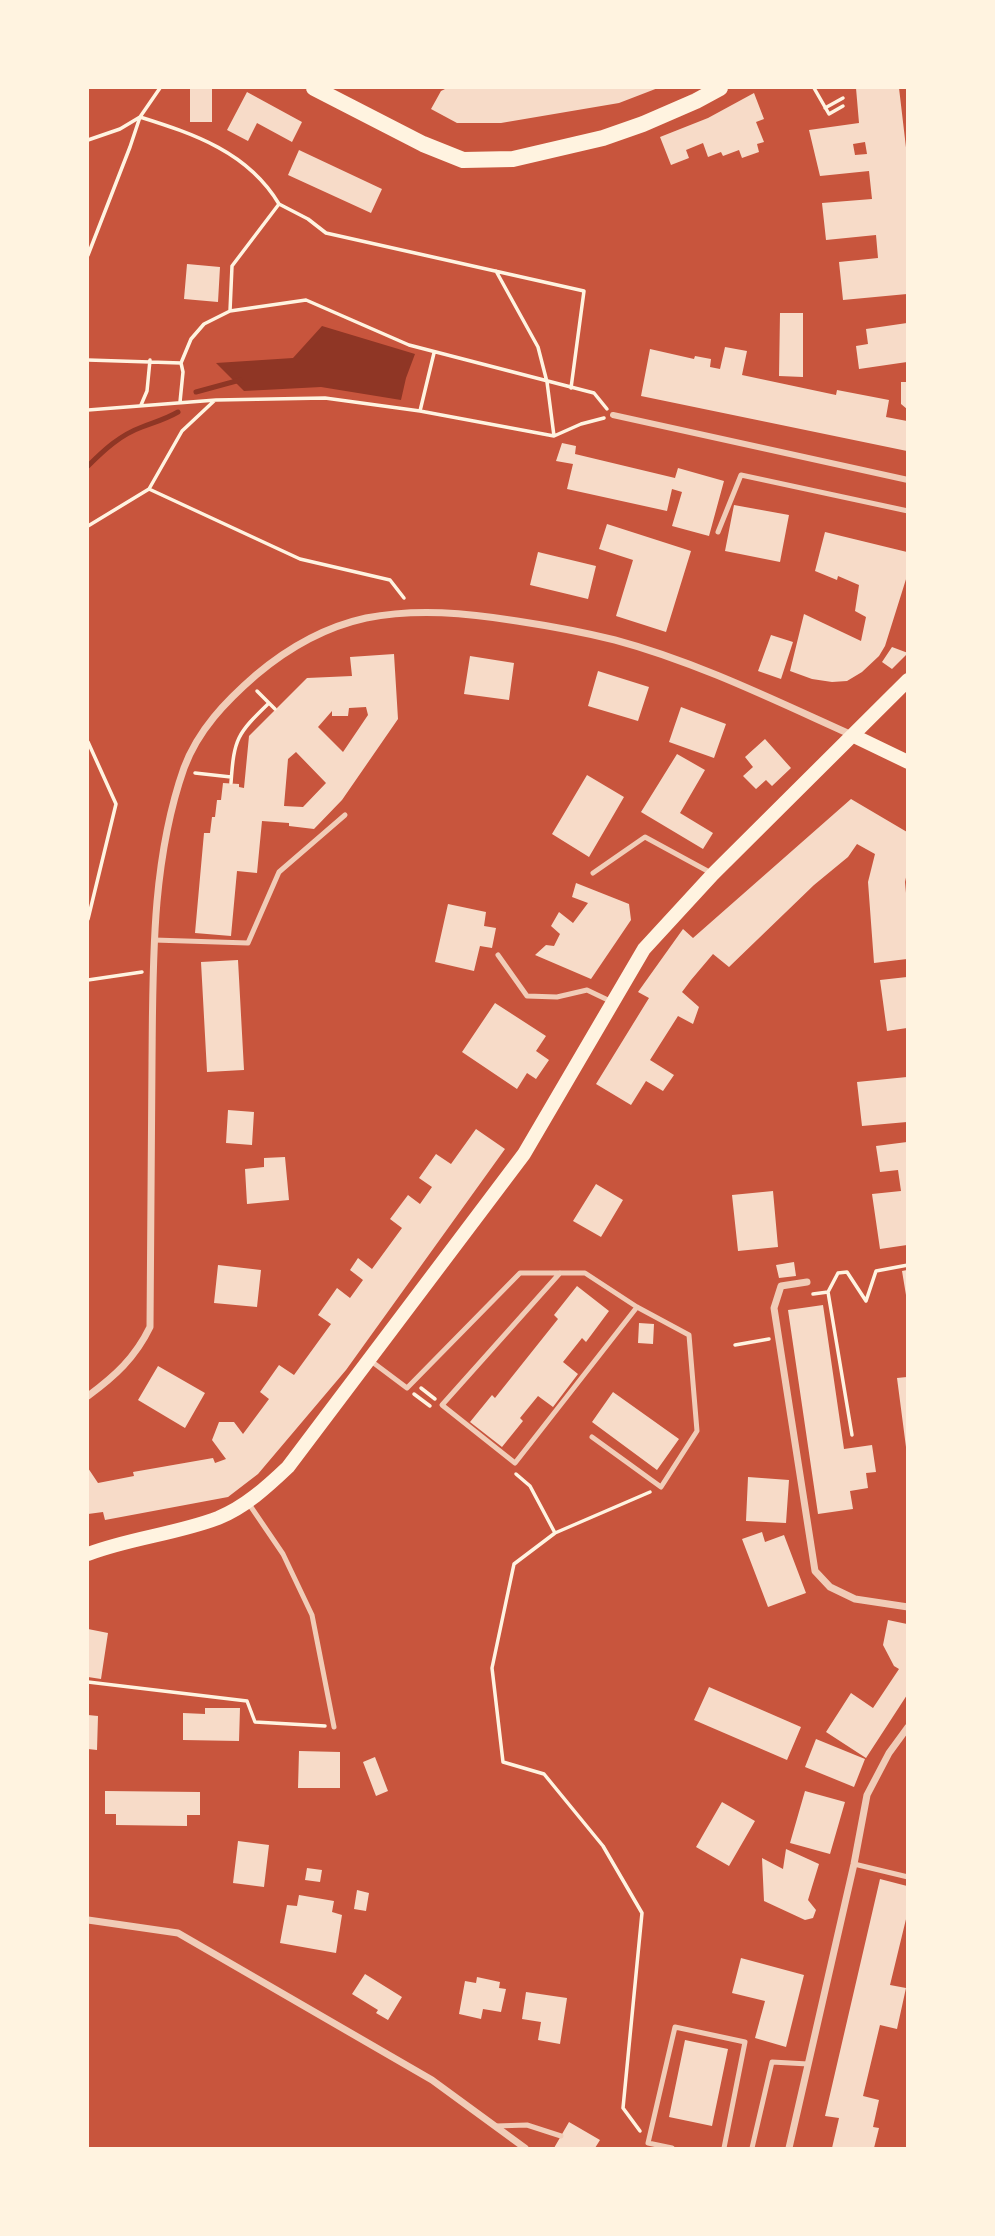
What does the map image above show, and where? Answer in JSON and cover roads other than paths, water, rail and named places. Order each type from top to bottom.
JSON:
[{"type":"main road","points":[[314,88],[423,144],[463,160],[513,159],[603,138],[653,120],[720,88]]},
{"type":"main road","points":[[88,1553],[219,1517],[261,1493],[288,1467],[524,1154],[644,949],[713,874],[908,680]]},
{"type":"main road","points":[[854,736],[908,762]]},
{"type":"street","points":[[613,415],[908,480]]},
{"type":"street","points":[[88,1396],[117,1375],[140,1347],[150,1327],[153,940],[163,855],[172,811],[185,766],[195,744],[223,707],[273,661],[326,631],[365,618],[411,612],[449,612],[492,617],[614,640],[680,662],[854,736]]},
{"type":"street","points":[[807,1282],[781,1286],[774,1308],[815,1571],[830,1587],[855,1599],[908,1607]]},
{"type":"street","points":[[789,2148],[854,1864],[867,1795],[889,1753],[908,1727]]},
{"type":"street","points":[[88,1920],[178,1933],[432,2080],[525,2148]]},
{"type":"lane","points":[[718,532],[741,475],[908,511]]},
{"type":"lane","points":[[153,940],[247,943],[279,872],[345,815]]},
{"type":"lane","points":[[593,873],[645,836],[713,874]]},
{"type":"lane","points":[[498,955],[527,996],[557,997],[587,990],[613,1003]]},
{"type":"lane","points":[[369,1360],[407,1388],[520,1273],[585,1273],[636,1307],[689,1335],[697,1431],[661,1487],[592,1437]]},
{"type":"lane","points":[[560,1273],[442,1405],[515,1463],[636,1307]]},
{"type":"lane","points":[[247,1501],[283,1554],[312,1615],[334,1727]]},
{"type":"lane","points":[[854,1864],[908,1877]]},
{"type":"lane","points":[[672,2148],[648,2143],[674,2027],[745,2042],[724,2148]]},
{"type":"lane","points":[[752,2148],[772,2062],[808,2064]]},
{"type":"lane","points":[[495,2126],[527,2125],[561,2136]]},
{"type":"waterway","points":[[196,392],[240,380]]},
{"type":"waterway","points":[[88,466],[127,434],[178,412]]}]
